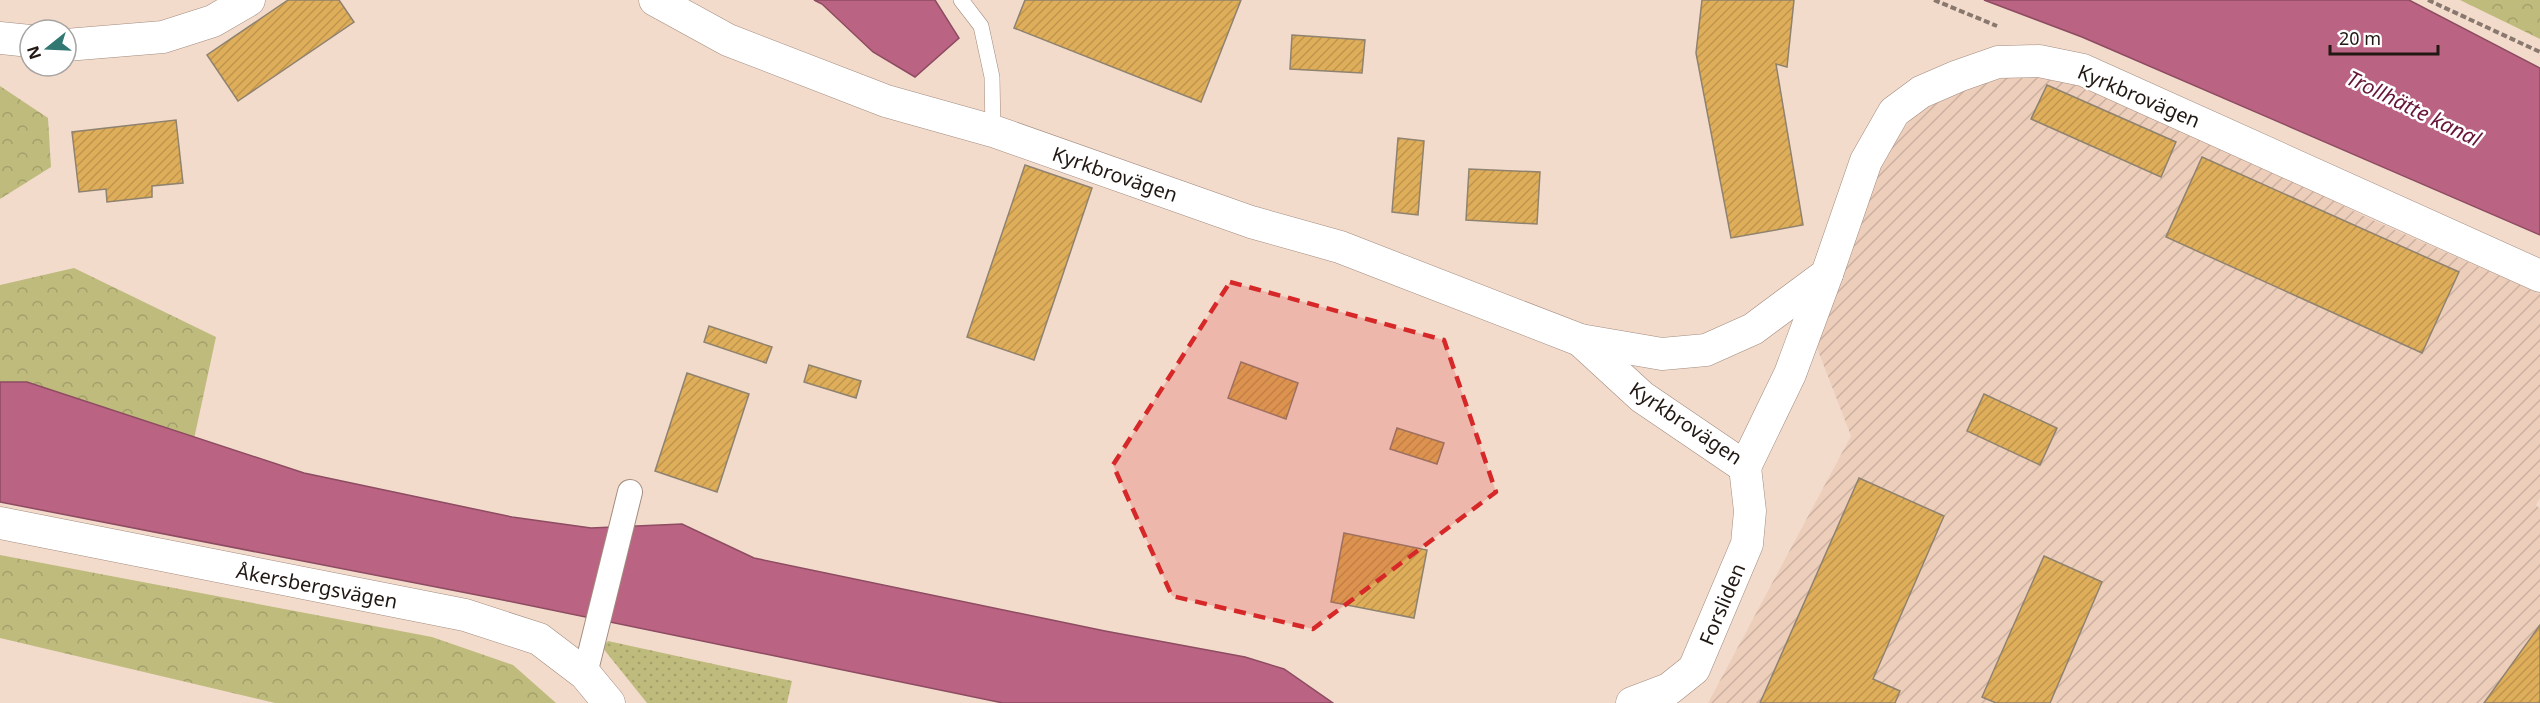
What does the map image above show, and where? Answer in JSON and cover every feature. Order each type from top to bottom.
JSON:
[{"type":"street","points":[[78,44],[164,37],[213,21],[249,0]]},
{"type":"street","name":"Kyrkbrovägen","points":[[655,0],[728,40],[885,101],[993,131],[1251,222],[1340,247],[1580,340],[1662,354],[1706,350],[1753,329],[1827,274]]},
{"type":"street","points":[[0,38],[18,40]]},
{"type":"street","name":"Kyrkbrovägen","points":[[1580,340],[1642,397],[1745,468],[1790,374],[1866,161],[1894,112],[1921,92],[1998,62],[2038,61],[2084,70],[2540,276]]},
{"type":"street","name":"Forsliden","points":[[1632,703],[1669,689],[1694,669],[1748,544],[1750,512],[1745,468]]},
{"type":"street","points":[[585,674],[630,492]]},
{"type":"street","name":"Åkersbergsvägen","points":[[0,523],[465,615],[539,639],[585,674],[609,703]]},
{"type":"lane","points":[[961,0],[981,26],[992,77],[993,131]]},
{"type":"path","points":[[1934,0],[2026,39],[2038,61]]},
{"type":"path","points":[[2428,0],[2540,52]]},
{"type":"highlighted area","points":[[1230,282],[1444,340],[1496,492],[1313,629],[1172,596],[1113,465]]},
{"type":"shaded area","points":[[2036,72],[2083,83],[2200,135],[2366,217],[2540,294],[2540,498],[2536,505],[2540,509],[2540,703],[1708,703],[1851,436],[1812,335],[1886,147],[1917,113],[1971,85]]},
{"type":"green space","points":[[2460,0],[2540,0],[2540,39]]},
{"type":"green space","points":[[0,86],[48,118],[51,167],[0,199]]},
{"type":"green space","points":[[74,268],[216,337],[194,439],[27,382],[0,382],[0,285]]},
{"type":"green space","points":[[0,555],[432,637],[513,665],[556,703],[275,703],[0,638]]},
{"type":"green space","points":[[608,641],[792,681],[787,703],[647,703],[602,647]]},
{"type":"water","points":[[814,0],[935,0],[959,38],[915,77],[873,52],[822,4]]},
{"type":"water","name":"Trollhätte kanal","points":[[1984,0],[2409,0],[2540,68],[2540,235],[2082,37]]},
{"type":"water","points":[[0,382],[27,382],[304,473],[512,517],[591,528],[682,524],[754,558],[1105,631],[1245,657],[1284,669],[1333,703],[1003,703],[503,600],[0,502]]},
{"type":"building","points":[[288,0],[339,0],[354,22],[238,101],[207,55]]},
{"type":"building","points":[[1025,0],[1241,0],[1201,102],[1014,28]]},
{"type":"building","points":[[1702,0],[1794,0],[1787,67],[1776,64],[1803,225],[1731,238],[1696,53]]},
{"type":"building","points":[[1292,35],[1365,40],[1362,73],[1290,69]]},
{"type":"building","points":[[2047,85],[2176,142],[2161,177],[2031,119]]},
{"type":"building","points":[[176,120],[183,183],[152,186],[152,197],[107,202],[106,189],[79,192],[72,132]]},
{"type":"building","points":[[1398,138],[1424,141],[1418,215],[1392,212]]},
{"type":"building","points":[[2202,157],[2459,272],[2422,353],[2166,237]]},
{"type":"building","points":[[1025,165],[1092,188],[1034,360],[967,337]]},
{"type":"building","points":[[1469,169],[1540,172],[1537,224],[1466,220]]},
{"type":"building","points":[[709,326],[772,347],[766,363],[704,342]]},
{"type":"building","points":[[1241,362],[1298,383],[1286,419],[1228,398]]},
{"type":"building","points":[[809,365],[861,381],[856,398],[804,382]]},
{"type":"building","points":[[687,373],[749,394],[717,492],[655,471]]},
{"type":"building","points":[[1984,394],[2057,428],[2040,465],[1967,431]]},
{"type":"building","points":[[1397,428],[1444,443],[1437,464],[1390,449]]},
{"type":"building","points":[[1859,478],[1944,516],[1873,679],[1900,691],[1895,703],[1760,703]]},
{"type":"building","points":[[1344,533],[1427,550],[1414,618],[1331,602]]},
{"type":"building","points":[[2044,556],[2102,582],[2050,703],[1996,703],[1982,697]]},
{"type":"building","points":[[2540,625],[2540,703],[2484,703]]}]
